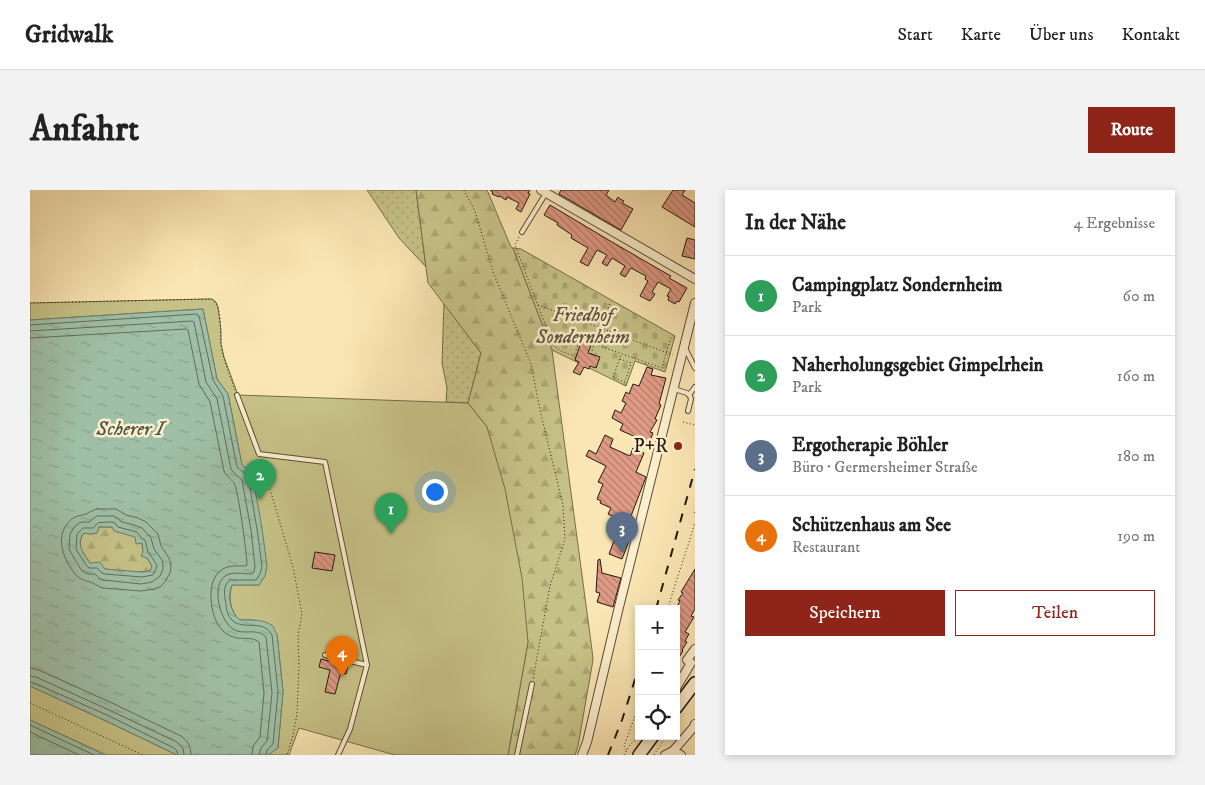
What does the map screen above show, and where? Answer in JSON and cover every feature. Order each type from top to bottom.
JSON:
[{"type":"main road","points":[[680,703],[695,683]]},
{"type":"main road","points":[[639,755],[650,740]]},
{"type":"street","points":[[544,191],[695,279]]},
{"type":"street","points":[[582,755],[587,742],[695,304]]},
{"type":"street","points":[[680,681],[691,662],[687,660],[695,649]]},
{"type":"street","points":[[665,755],[673,751],[695,724]]},
{"type":"street","points":[[673,751],[681,755]]},
{"type":"lane","points":[[522,232],[544,191]]},
{"type":"lane","points":[[684,347],[695,368]]},
{"type":"lane","points":[[689,395],[695,387]]},
{"type":"lane","points":[[674,389],[689,395]]},
{"type":"lane","points":[[237,395],[259,454],[326,462],[367,665],[350,729],[338,755]]},
{"type":"lane","points":[[688,412],[691,399],[689,395]]},
{"type":"lane","points":[[325,656],[367,665]]},
{"type":"lane","points":[[517,755],[532,684]]},
{"type":"path","points":[[464,190],[475,211],[493,272],[531,364],[562,505],[565,539],[550,586],[532,684]]},
{"type":"path","points":[[522,232],[515,245],[554,347],[574,356]]},
{"type":"path","points":[[30,303],[212,300],[216,302],[218,307],[221,344],[237,395]]},
{"type":"path","points":[[591,354],[610,303]]},
{"type":"path","points":[[538,305],[681,358]]},
{"type":"path","points":[[576,350],[580,339],[662,368],[671,337]]},
{"type":"path","points":[[620,359],[631,363],[625,382],[613,378],[621,354]]},
{"type":"path","points":[[683,422],[695,425]]},
{"type":"path","points":[[259,454],[292,567],[302,614],[298,636],[297,714],[287,755]]},
{"type":"path","points":[[669,605],[695,522]]},
{"type":"path","points":[[30,703],[143,755]]},
{"type":"path","points":[[625,755],[626,750],[624,746],[635,716]]},
{"type":"path","points":[[626,750],[635,740]]},
{"type":"path","points":[[654,755],[663,740]]},
{"type":"green space","points":[[367,190],[416,190],[426,267],[399,238]]},
{"type":"green space","points":[[416,190],[487,190],[513,248],[552,350],[593,660],[575,755],[508,755],[528,642],[487,427],[468,403],[481,353],[428,283]]},
{"type":"green space","name":"Friedhof Sondernheim","points":[[513,248],[521,249],[675,336],[665,372],[635,361],[626,386],[552,350]]},
{"type":"green space","points":[[212,299],[218,307],[221,344],[238,395],[468,403],[487,427],[505,489],[522,578],[528,642],[508,755],[395,755],[299,728],[289,755],[268,755],[278,748],[283,692],[277,634],[254,620],[240,620],[234,613],[231,604],[230,594],[232,585],[259,585],[242,465],[228,394],[217,379],[203,309],[30,320],[30,303]]},
{"type":"green space","points":[[444,303],[481,353],[468,403],[446,402],[447,388],[442,363]]},
{"type":"green space","points":[[99,527],[112,527],[136,537],[142,543],[143,552],[152,566],[150,571],[119,571],[91,564],[80,546],[81,539],[84,533],[97,533]]},
{"type":"green space","points":[[30,686],[177,755],[106,755],[30,720]]},
{"type":"water","name":"Scherer I","points":[[203,309],[217,379],[228,394],[242,465],[252,472],[262,528],[267,566],[265,576],[259,585],[232,585],[230,599],[234,613],[240,620],[265,622],[273,626],[277,634],[283,692],[278,748],[268,755],[177,755],[30,686],[30,320]],"holes":[[[99,527],[112,527],[114,531],[135,537],[136,544],[142,543],[143,552],[141,556],[147,558],[152,566],[150,571],[105,569],[100,562],[90,563],[81,548],[81,537],[84,533],[97,533]]]},
{"type":"water","points":[[30,720],[106,755],[30,755]]},
{"type":"building","points":[[490,190],[530,190],[528,193],[530,194],[521,212],[516,209],[519,203],[507,197],[506,200],[492,194],[493,192]]},
{"type":"building","points":[[561,190],[609,190],[606,195],[615,202],[618,197],[624,201],[622,203],[633,209],[621,230],[559,194]]},
{"type":"building","points":[[673,190],[685,190],[682,195],[695,203],[695,227],[662,207]]},
{"type":"building","points":[[550,205],[671,276],[669,278],[687,288],[679,302],[677,301],[675,304],[668,300],[669,297],[667,296],[671,289],[658,282],[652,292],[655,294],[650,301],[640,296],[648,281],[645,279],[646,276],[631,268],[625,277],[620,274],[625,266],[612,258],[607,266],[602,263],[607,255],[597,250],[588,266],[580,262],[588,248],[571,238],[572,235],[557,225],[558,223],[544,215]]},
{"type":"building","points":[[687,238],[695,240],[695,259],[682,256]]},
{"type":"building","points":[[581,342],[591,345],[588,353],[600,357],[596,368],[590,366],[589,369],[584,367],[580,375],[573,372],[579,362],[575,360]]},
{"type":"building","points":[[647,367],[653,369],[651,375],[666,378],[659,404],[661,405],[655,419],[657,420],[650,432],[653,433],[649,443],[620,430],[623,424],[612,418],[615,410],[621,413],[626,403],[622,401],[626,392],[629,394],[633,384],[639,386]]},
{"type":"building","points":[[605,435],[613,439],[610,447],[630,456],[633,448],[644,453],[636,472],[646,477],[631,516],[633,517],[630,524],[628,522],[623,533],[631,536],[622,559],[609,554],[621,520],[608,514],[611,508],[600,503],[601,501],[597,499],[603,484],[598,482],[606,466],[586,456],[589,450],[596,454]]},
{"type":"building","points":[[315,552],[335,555],[332,571],[312,568]]},
{"type":"building","points":[[600,559],[602,573],[621,578],[613,607],[597,602],[600,593],[596,592],[598,560]]},
{"type":"building","points":[[695,569],[695,609],[691,616],[694,617],[685,632],[689,634],[680,656],[680,605],[678,605],[680,601],[678,600],[683,593],[681,592]]},
{"type":"building","points":[[321,659],[348,666],[346,674],[341,672],[335,694],[325,692],[330,670],[319,667]]},
{"type":"railway","points":[[657,605],[695,469]]},
{"type":"railway","points":[[608,755],[635,679]]},
{"type":"place","name":"P+R","points":[[678,446]]},
{"type":"place","name":"Naherholungsgebiet Gimpelrhein","points":[[260,500]]},
{"type":"place","name":"Campingplatz Sondernheim","points":[[391,534]]},
{"type":"place","name":"Ergotherapie Böhler","points":[[622,553]]},
{"type":"place","name":"Schützenhaus am See","points":[[342,677]]}]
